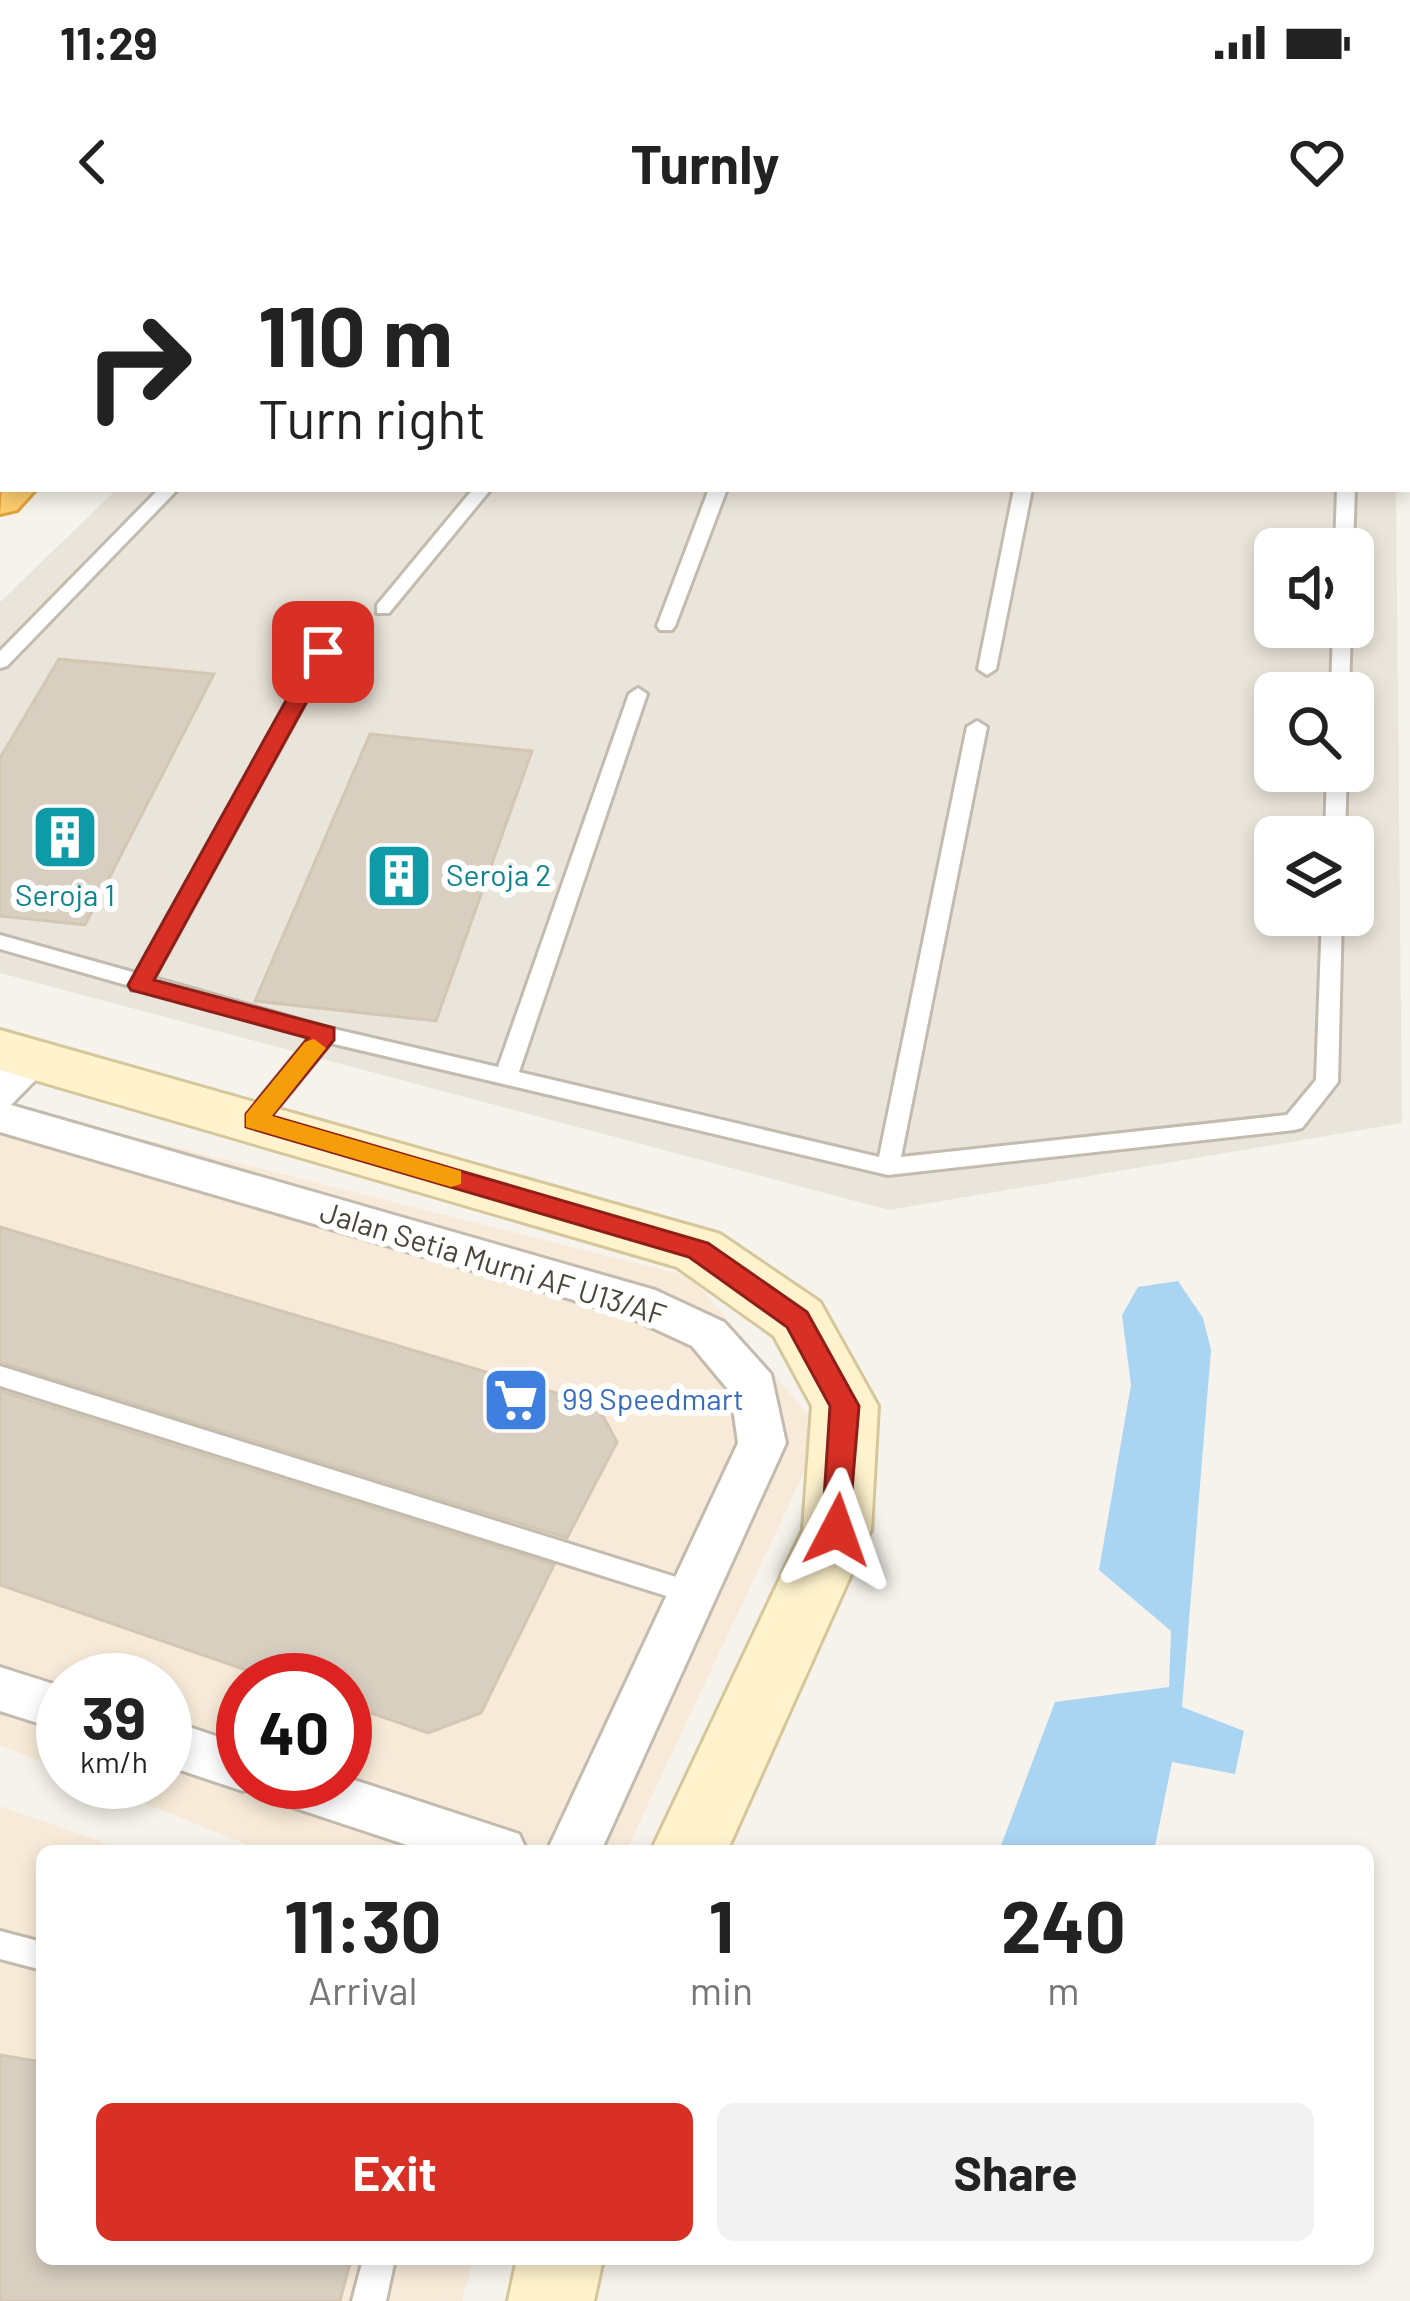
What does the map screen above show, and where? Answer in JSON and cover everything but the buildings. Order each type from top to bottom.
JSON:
[{"type":"street","points":[[12,1068],[255,1120],[698,1250],[797,1319],[844,1406],[837,1530],[692,1845]]},
{"type":"street","name":"Jalan Setia Murni AF U13/AF","points":[[0,1117],[639,1302],[709,1334],[754,1387],[762,1442],[577,1845]]},
{"type":"street","points":[[0,1689],[36,1700]]},
{"type":"street","points":[[370,1809],[481,1845]]},
{"type":"street","points":[[551,2301],[559,2265]]},
{"type":"lane","points":[[0,662],[166,492]]},
{"type":"lane","points":[[383,608],[480,492]]},
{"type":"lane","points":[[667,626],[717,492]]},
{"type":"lane","points":[[987,669],[1022,492]]},
{"type":"lane","points":[[1345,528],[1346,492]]},
{"type":"lane","points":[[140,985],[323,652]]},
{"type":"lane","points":[[506,1077],[638,694]]},
{"type":"lane","points":[[888,1167],[977,727]]},
{"type":"lane","points":[[0,942],[325,1034],[888,1167],[1294,1122],[1327,1082],[1331,936]]},
{"type":"lane","points":[[255,1120],[325,1034]]},
{"type":"lane","points":[[0,1376],[692,1592]]},
{"type":"lane","points":[[0,1945],[36,1954]]},
{"type":"lane","points":[[369,2301],[378,2265]]},
{"type":"shaded area","points":[[114,492],[1396,492],[1402,1123],[889,1210],[0,973],[0,602]]},
{"type":"shaded area","points":[[0,1103],[691,1277],[823,1432],[629,1845],[248,1845],[158,1809],[192,1809],[192,1653],[36,1653],[36,1760],[0,1745]]},
{"type":"shaded area","points":[[0,1806],[110,1845],[36,1845],[36,2265],[471,2265],[462,2301],[0,2301]]},
{"type":"water","points":[[1178,1281],[1203,1318],[1211,1350],[1182,1707],[1244,1731],[1235,1774],[1172,1762],[1155,1845],[1001,1845],[1055,1702],[1169,1687],[1171,1631],[1099,1570],[1131,1385],[1122,1315],[1138,1287]]},
{"type":"slow traffic","points":[[314,1048],[255,1120],[451,1178]]},
{"type":"place","name":"Seroja 1","points":[[65,837]]},
{"type":"place","name":"Seroja 2","points":[[399,876]]},
{"type":"place","name":"99 Speedmart","points":[[516,1400]]},
{"type":"route","points":[[323,652],[140,985],[325,1034],[255,1120],[698,1250],[797,1319],[844,1406],[837,1530]]}]
